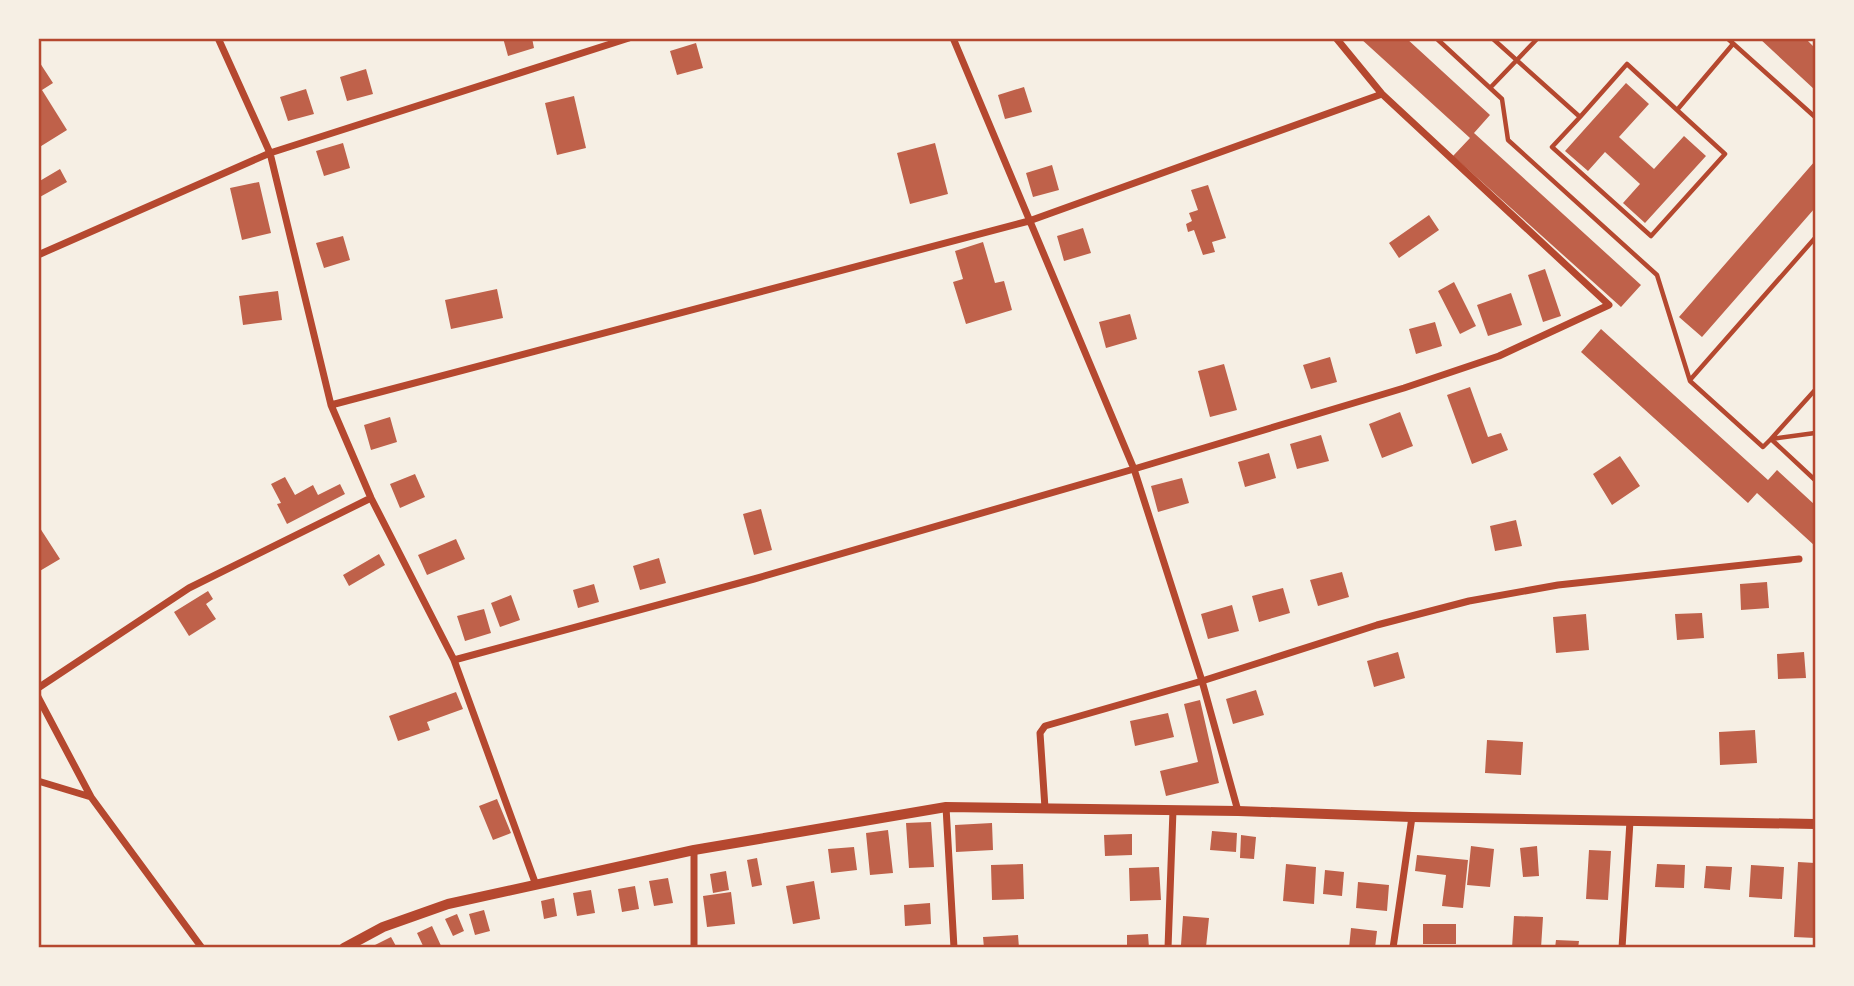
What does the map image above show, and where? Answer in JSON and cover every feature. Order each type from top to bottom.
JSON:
[{"type":"street","points":[[218,38],[270,153],[331,405],[371,498],[454,660],[536,885]]},
{"type":"street","points":[[38,255],[270,153],[629,38]]},
{"type":"street","points":[[953,38],[1134,470],[1202,681],[1238,811]]},
{"type":"street","points":[[454,660],[754,579],[1134,470],[1405,388],[1499,356],[1609,305],[1382,94],[1336,38]]},
{"type":"street","points":[[331,405],[1029,221],[1382,94]]},
{"type":"street","points":[[38,688],[189,588],[371,498]]},
{"type":"street","points":[[1045,808],[1040,733],[1042,727],[1202,681],[1377,625],[1469,601],[1558,585],[1799,559]]},
{"type":"street","points":[[38,697],[91,797],[202,947]]},
{"type":"street","points":[[38,780],[91,797]]},
{"type":"street","points":[[344,947],[383,927],[448,904],[694,850],[946,807],[1815,824]]},
{"type":"street","points":[[946,807],[954,947]]},
{"type":"street","points":[[1168,947],[1172,810]]},
{"type":"street","points":[[1393,947],[1412,817]]},
{"type":"street","points":[[1622,947],[1630,821]]},
{"type":"street","points":[[694,850],[694,947]]},
{"type":"lane","points":[[1436,38],[1502,99],[1508,140],[1657,275],[1690,381],[1763,447],[1815,390]]},
{"type":"lane","points":[[1492,38],[1580,117]]},
{"type":"lane","points":[[1490,88],[1538,38]]},
{"type":"lane","points":[[1727,38],[1815,117]]},
{"type":"lane","points":[[1676,110],[1733,44]]},
{"type":"lane","points":[[1627,64],[1676,110],[1725,154],[1651,236],[1552,147],[1627,64]]},
{"type":"lane","points":[[1690,381],[1815,238]]},
{"type":"lane","points":[[1771,439],[1815,433]]},
{"type":"lane","points":[[1771,439],[1815,480]]},
{"type":"building","points":[[503,38],[532,38],[534,48],[508,56]]},
{"type":"building","points":[[1360,38],[1406,38],[1490,115],[1474,133],[1641,285],[1621,307],[1453,156],[1470,138]]},
{"type":"building","points":[[1759,38],[1805,38],[1815,48],[1815,90]]},
{"type":"building","points":[[696,43],[703,68],[677,75],[670,51]]},
{"type":"building","points":[[38,60],[53,83],[42,90],[67,130],[38,148]]},
{"type":"building","points":[[366,69],[373,94],[347,101],[340,77]]},
{"type":"building","points":[[1626,83],[1649,104],[1619,137],[1654,169],[1684,136],[1706,156],[1645,223],[1623,203],[1640,184],[1605,152],[1588,171],[1565,151]]},
{"type":"building","points":[[1024,87],[1032,112],[1005,119],[998,95]]},
{"type":"building","points":[[306,89],[314,114],[288,121],[280,97]]},
{"type":"building","points":[[574,96],[586,148],[557,155],[545,103]]},
{"type":"building","points":[[343,143],[350,168],[324,176],[316,151]]},
{"type":"building","points":[[935,143],[948,194],[910,204],[897,153]]},
{"type":"building","points":[[1815,161],[1815,208],[1702,337],[1679,317]]},
{"type":"building","points":[[1052,165],[1059,190],[1033,197],[1026,173]]},
{"type":"building","points":[[60,169],[67,182],[38,198],[38,182]]},
{"type":"building","points":[[259,182],[271,233],[242,240],[230,188]]},
{"type":"building","points":[[1208,185],[1226,238],[1212,242],[1215,252],[1203,255],[1194,230],[1188,232],[1186,224],[1192,221],[1189,213],[1198,210],[1191,190]]},
{"type":"building","points":[[1429,215],[1439,230],[1399,258],[1389,243]]},
{"type":"building","points":[[1083,228],[1091,253],[1064,261],[1057,236]]},
{"type":"building","points":[[343,236],[350,260],[324,268],[316,243]]},
{"type":"building","points":[[983,242],[995,283],[1004,281],[1012,310],[966,324],[953,282],[963,279],[955,251]]},
{"type":"building","points":[[1545,269],[1561,316],[1543,322],[1528,275]]},
{"type":"building","points":[[1454,282],[1476,326],[1460,334],[1438,291]]},
{"type":"building","points":[[497,289],[503,318],[451,329],[445,300]]},
{"type":"building","points":[[278,291],[282,320],[243,325],[239,296]]},
{"type":"building","points":[[1511,293],[1522,325],[1488,336],[1477,305]]},
{"type":"building","points":[[1130,314],[1137,339],[1106,348],[1099,322]]},
{"type":"building","points":[[1435,322],[1442,346],[1416,354],[1409,329]]},
{"type":"building","points":[[1601,329],[1768,480],[1777,470],[1815,505],[1815,546],[1757,493],[1748,503],[1581,352]]},
{"type":"building","points":[[1330,357],[1337,382],[1311,389],[1303,365]]},
{"type":"building","points":[[1224,364],[1237,410],[1210,417],[1198,371]]},
{"type":"building","points":[[1470,387],[1488,437],[1501,433],[1508,450],[1472,464],[1447,395]]},
{"type":"building","points":[[1400,412],[1413,446],[1382,458],[1369,424]]},
{"type":"building","points":[[390,417],[397,442],[371,450],[364,425]]},
{"type":"building","points":[[1321,435],[1329,461],[1297,469],[1290,444]]},
{"type":"building","points":[[1269,453],[1276,478],[1245,487],[1238,462]]},
{"type":"building","points":[[1620,456],[1640,486],[1612,505],[1593,474]]},
{"type":"building","points":[[415,474],[425,497],[400,508],[390,484]]},
{"type":"building","points":[[285,477],[295,495],[313,485],[318,495],[340,484],[345,494],[287,524],[277,504],[281,503],[271,484]]},
{"type":"building","points":[[1182,478],[1189,503],[1158,512],[1151,486]]},
{"type":"building","points":[[761,509],[772,550],[754,555],[743,514]]},
{"type":"building","points":[[1516,520],[1522,546],[1495,551],[1490,526]]},
{"type":"building","points":[[38,525],[60,559],[38,572]]},
{"type":"building","points":[[456,539],[465,559],[427,575],[418,555]]},
{"type":"building","points":[[379,554],[385,565],[349,586],[343,575]]},
{"type":"building","points":[[659,558],[666,583],[640,590],[633,566]]},
{"type":"building","points":[[1342,572],[1349,597],[1318,606],[1310,580]]},
{"type":"building","points":[[1767,582],[1769,608],[1741,610],[1740,584]]},
{"type":"building","points":[[594,584],[599,602],[578,608],[573,590]]},
{"type":"building","points":[[1283,588],[1290,613],[1259,622],[1252,596]]},
{"type":"building","points":[[208,591],[213,599],[206,604],[216,619],[189,636],[174,612]]},
{"type":"building","points":[[511,595],[520,620],[500,627],[491,603]]},
{"type":"building","points":[[1232,605],[1239,631],[1208,639],[1201,614]]},
{"type":"building","points":[[484,609],[491,633],[465,641],[457,616]]},
{"type":"building","points":[[1702,613],[1704,638],[1677,640],[1675,614]]},
{"type":"building","points":[[1586,614],[1589,650],[1556,653],[1553,617]]},
{"type":"building","points":[[1398,652],[1405,678],[1374,687],[1367,661]]},
{"type":"building","points":[[1804,652],[1806,678],[1778,679],[1777,654]]},
{"type":"building","points":[[1256,690],[1264,715],[1233,724],[1226,699]]},
{"type":"building","points":[[456,692],[463,709],[427,722],[430,730],[398,741],[389,716]]},
{"type":"building","points":[[1200,700],[1219,783],[1166,796],[1160,771],[1198,762],[1184,704]]},
{"type":"building","points":[[1168,713],[1174,737],[1135,746],[1130,721]]},
{"type":"building","points":[[1755,730],[1757,763],[1720,765],[1719,732]]},
{"type":"building","points":[[1487,740],[1523,742],[1521,775],[1485,773]]},
{"type":"building","points":[[497,799],[511,833],[493,840],[479,806]]},
{"type":"building","points":[[931,822],[934,867],[909,868],[906,823]]},
{"type":"building","points":[[992,823],[993,850],[956,852],[955,825]]},
{"type":"building","points":[[888,830],[893,873],[870,875],[866,833]]},
{"type":"building","points":[[1212,831],[1237,833],[1236,852],[1210,850]]},
{"type":"building","points":[[1132,834],[1132,855],[1105,856],[1104,835]]},
{"type":"building","points":[[1241,835],[1256,837],[1254,859],[1240,858]]},
{"type":"building","points":[[1471,846],[1494,849],[1490,887],[1467,885]]},
{"type":"building","points":[[1537,846],[1539,876],[1523,877],[1520,848]]},
{"type":"building","points":[[854,847],[857,870],[831,873],[828,849]]},
{"type":"building","points":[[1589,850],[1611,851],[1608,900],[1586,899]]},
{"type":"building","points":[[1417,855],[1468,860],[1463,908],[1442,906],[1446,875],[1415,871]]},
{"type":"building","points":[[757,858],[762,885],[752,887],[747,860]]},
{"type":"building","points":[[1798,862],[1815,863],[1815,938],[1794,937]]},
{"type":"building","points":[[1023,864],[1024,899],[992,900],[991,865]]},
{"type":"building","points":[[1286,864],[1316,867],[1314,904],[1283,901]]},
{"type":"building","points":[[1657,864],[1685,865],[1684,888],[1655,887]]},
{"type":"building","points":[[1751,865],[1784,867],[1782,899],[1749,897]]},
{"type":"building","points":[[1706,866],[1732,867],[1730,890],[1704,888]]},
{"type":"building","points":[[1159,867],[1161,900],[1130,901],[1129,868]]},
{"type":"building","points":[[1325,870],[1344,872],[1342,896],[1323,894]]},
{"type":"building","points":[[726,871],[729,890],[713,893],[710,874]]},
{"type":"building","points":[[668,878],[673,903],[654,906],[649,881]]},
{"type":"building","points":[[814,881],[820,919],[793,924],[786,886]]},
{"type":"building","points":[[1358,882],[1389,885],[1387,911],[1356,908]]},
{"type":"building","points":[[635,886],[639,909],[622,912],[618,889]]},
{"type":"building","points":[[591,890],[595,913],[577,916],[573,893]]},
{"type":"building","points":[[731,892],[735,924],[707,927],[703,896]]},
{"type":"building","points":[[554,898],[557,916],[544,919],[541,901]]},
{"type":"building","points":[[930,903],[931,924],[905,926],[904,905]]},
{"type":"building","points":[[484,910],[490,931],[475,935],[469,914]]},
{"type":"building","points":[[457,914],[464,931],[453,936],[445,919]]},
{"type":"building","points":[[1183,916],[1209,918],[1206,947],[1181,945]]},
{"type":"building","points":[[1514,916],[1543,917],[1541,948],[1512,948]]},
{"type":"building","points":[[1423,924],[1456,924],[1456,944],[1423,944]]},
{"type":"building","points":[[432,926],[442,948],[424,948],[417,933]]},
{"type":"building","points":[[1351,928],[1377,931],[1375,948],[1349,948]]},
{"type":"building","points":[[1148,934],[1149,948],[1127,948],[1127,935]]},
{"type":"building","points":[[1018,935],[1019,948],[984,948],[983,937]]},
{"type":"building","points":[[391,937],[397,948],[377,948],[375,945]]},
{"type":"building","points":[[1556,940],[1579,941],[1578,948],[1555,948]]}]
